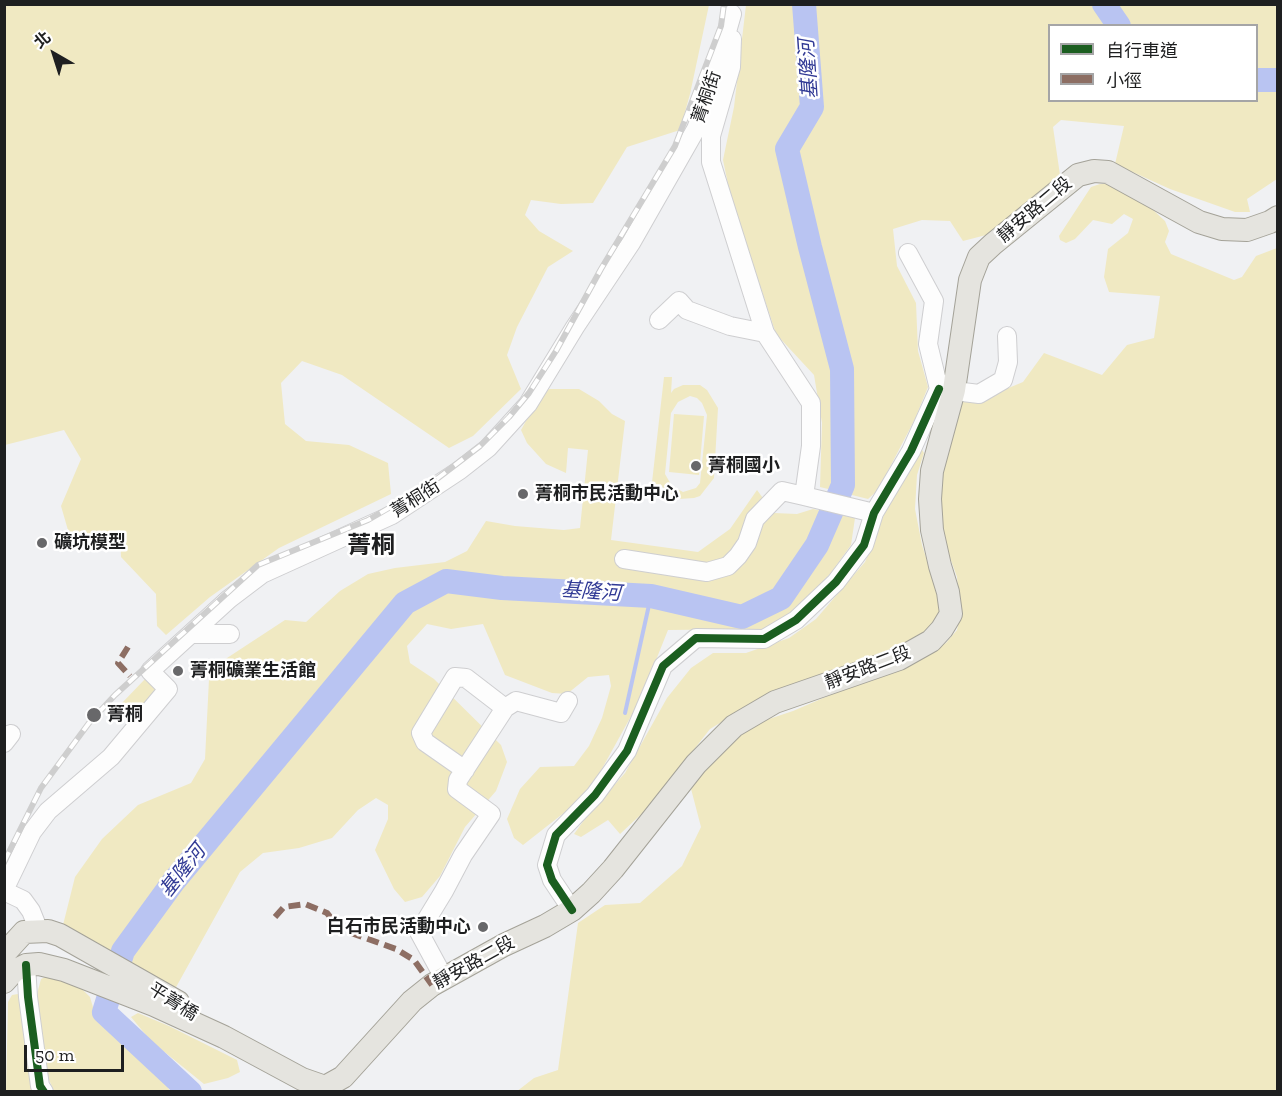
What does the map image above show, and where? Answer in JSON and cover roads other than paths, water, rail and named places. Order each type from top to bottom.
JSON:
[{"type":"main road","name":"靜安路二段","points":[[224,1037],[281,1070],[324,1089],[343,1077],[412,1001],[444,978],[572,910],[613,869],[696,764],[734,726],[775,702],[899,659],[931,641],[951,614],[948,592],[932,530],[930,499],[932,471],[946,389],[970,280],[979,257],[1078,175],[1094,171],[1108,172],[1199,222],[1222,230],[1247,230],[1278,217]]},
{"type":"main road","name":"平菁橋","points":[[39,932],[48,931],[60,934],[188,1008],[224,1037]]},
{"type":"main road","points":[[4,954],[24,932],[39,932]]},
{"type":"main road","points":[[4,982],[14,970],[33,965]]},
{"type":"main road","name":"平菁橋","points":[[33,965],[74,974],[154,1005],[224,1037]]},
{"type":"street","name":"菁桐街","points":[[733,9],[731,67],[711,136],[711,162],[765,333],[811,403],[809,497]]},
{"type":"street","name":"菁桐街","points":[[39,932],[31,911],[23,900],[6,892],[6,886],[32,832],[48,811],[65,794],[111,757],[168,689],[150,671],[229,599],[262,574],[392,515],[460,470],[488,448],[528,404],[575,327],[631,243],[696,129],[710,91],[733,9]]},
{"type":"street","points":[[908,254],[934,301],[928,344],[946,389]]},
{"type":"street","points":[[659,320],[679,301],[687,310],[730,326],[765,333]]},
{"type":"street","points":[[946,389],[979,394],[1003,380],[1008,362],[1007,336]]},
{"type":"street","points":[[572,910],[552,880],[547,866],[556,835],[595,795],[627,751],[663,666],[696,638],[764,639],[796,620],[836,582],[864,545],[867,511],[911,451],[946,389]]},
{"type":"street","points":[[624,560],[707,572],[728,566],[747,543],[755,519],[782,491],[867,511]]},
{"type":"street","points":[[191,634],[230,634]]},
{"type":"street","points":[[465,770],[425,742],[421,733],[455,677],[466,678],[506,708]]},
{"type":"street","points":[[444,978],[418,932],[463,855],[491,814],[457,789],[458,780],[506,708],[516,700],[561,713],[568,701]]},
{"type":"street","points":[[33,965],[28,997],[40,1086],[44,1092]]},
{"type":"waterway","name":"基隆河","points":[[190,1092],[104,1012],[123,951],[174,881],[405,603],[446,581],[502,588],[651,596],[742,617],[781,598],[817,545],[843,485],[842,369],[787,149],[812,107],[804,4]]},
{"type":"waterway","name":"基隆河","points":[[1104,4],[1118,24]]},
{"type":"waterway","name":"基隆河","points":[[1258,80],[1278,80]]},
{"type":"waterway","points":[[625,713],[651,596]]},
{"type":"railway","points":[[4,862],[41,788],[89,723],[115,695],[258,565],[368,520],[413,494],[480,446],[509,417],[529,393],[556,351],[601,269],[675,146],[721,26],[724,4]]},
{"type":"place","name":"菁桐國小","points":[[696,466]]},
{"type":"place","name":"菁桐市民活動中心","points":[[523,494]]},
{"type":"place","name":"礦坑模型","points":[[42,543]]},
{"type":"place","name":"菁桐礦業生活館","points":[[178,671]]},
{"type":"place","name":"菁桐","points":[[94,715]]},
{"type":"place","name":"白石市民活動中心","points":[[483,927]]},
{"type":"district","name":"菁桐","points":[[371,546]]}]
